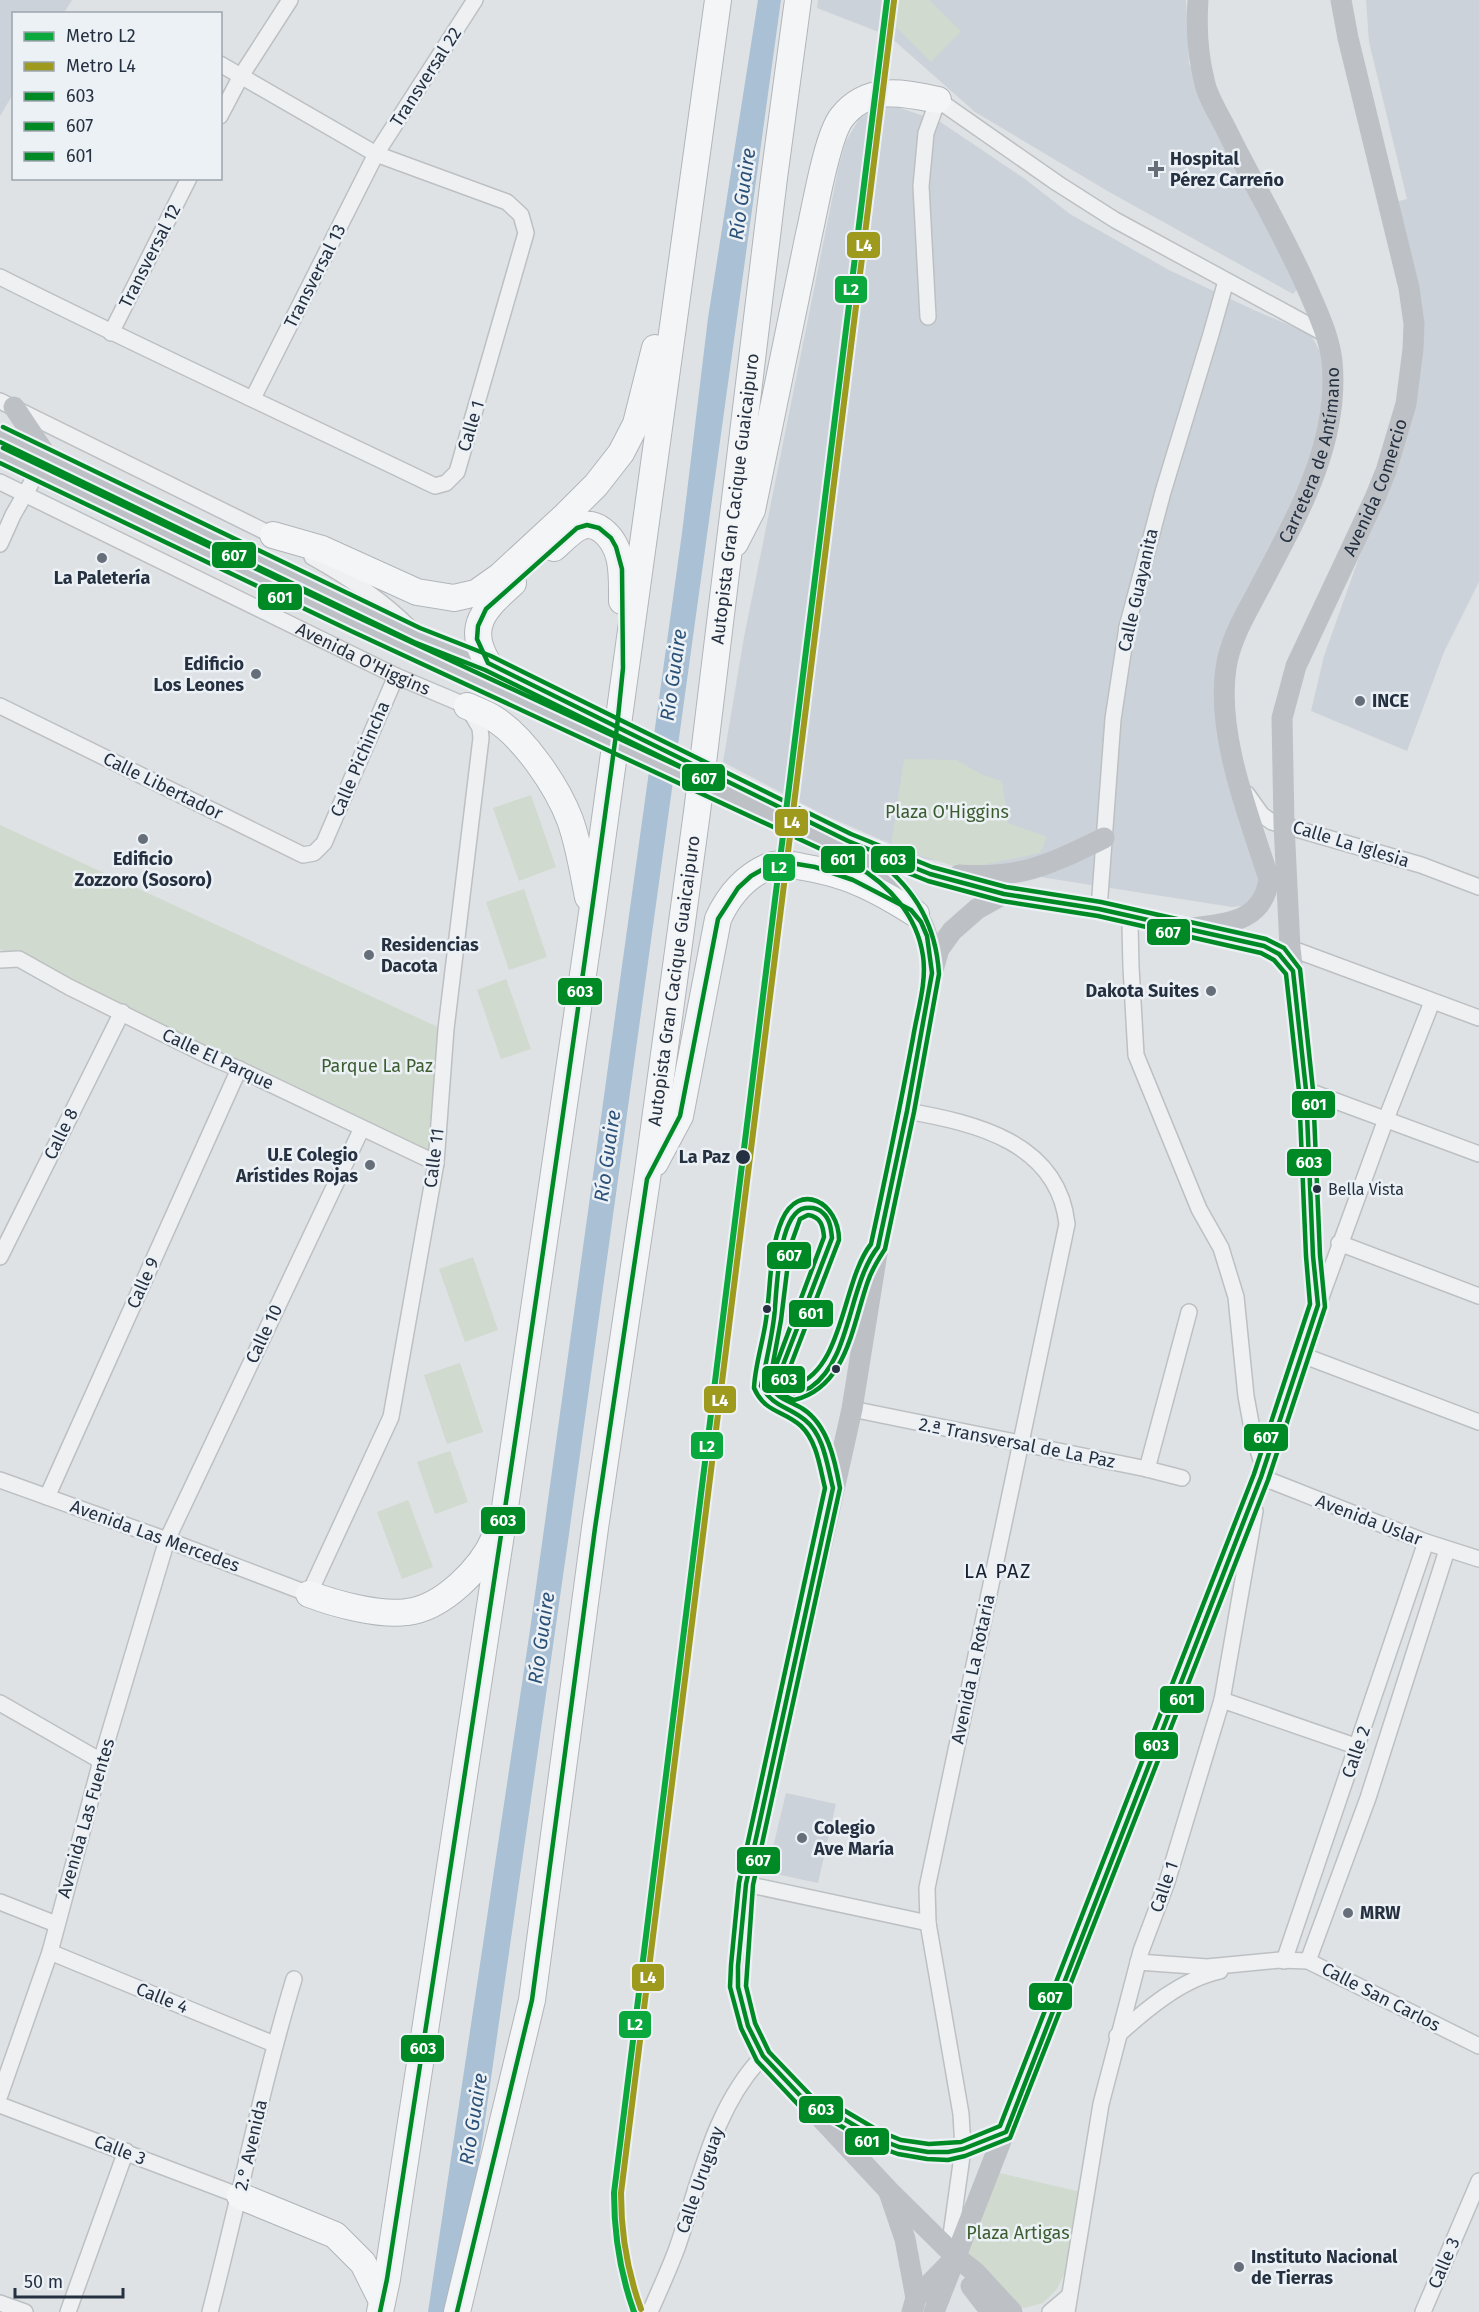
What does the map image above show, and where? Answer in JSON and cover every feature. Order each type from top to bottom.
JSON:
[{"type":"highway","points":[[381,2306],[412,2121],[503,1521],[592,913],[625,664],[680,290],[718,0]]},
{"type":"highway","name":"Autopista Gran Cacique Guaicaipuro","points":[[457,2312],[532,2000],[595,1528],[647,1179],[697,812],[774,178],[798,0]]},
{"type":"highway","points":[[728,556],[752,510],[820,183],[836,126],[842,116],[852,108],[875,95],[897,92],[938,100]]},
{"type":"highway","points":[[273,535],[322,549],[417,592],[454,598],[476,593],[500,576],[566,515],[596,485],[621,453],[636,424],[649,380],[659,329],[680,290]]},
{"type":"highway","points":[[488,663],[477,639],[478,626],[486,609],[577,528],[588,524],[599,528],[610,537],[621,558],[625,664]]},
{"type":"highway","points":[[467,706],[492,717],[503,725],[542,769],[555,789],[574,834],[592,913]]},
{"type":"highway","points":[[647,1179],[680,1116],[718,919],[725,902],[741,884],[768,866],[790,865],[830,871],[861,882],[916,914]]},
{"type":"highway","points":[[309,1594],[333,1603],[385,1613],[409,1612],[424,1608],[464,1581],[489,1553],[503,1521]]},
{"type":"highway","points":[[240,2196],[335,2235],[363,2263],[381,2306]]},
{"type":"main road","name":"Carretera de Antímano","points":[[1198,0],[1197,28],[1205,86],[1296,262],[1327,335],[1332,362],[1332,408],[1322,457],[1315,476],[1240,625],[1226,667],[1224,692],[1230,751],[1238,782]]},
{"type":"main road","name":"Avenida Comercio","points":[[1318,1305],[1313,1256],[1305,1090],[1290,948],[1282,718],[1294,674],[1386,471],[1406,404],[1413,349],[1413,304],[1346,30],[1341,0]]},
{"type":"main road","points":[[7,404],[42,464]]},
{"type":"main road","name":"Avenida O'Higgins","points":[[0,434],[42,464],[845,846],[930,874],[1004,894],[1134,916],[1273,949],[1293,971]]},
{"type":"main road","name":"Avenida O'Higgins","points":[[0,455],[42,464],[417,635],[488,663],[541,700]]},
{"type":"main road","name":"Avenida O'Higgins","points":[[1192,928],[1226,923],[1247,916],[1259,907],[1267,892],[1269,879],[1238,782]]},
{"type":"main road","points":[[930,874],[966,876],[1028,871],[1063,859],[1104,838]]},
{"type":"main road","points":[[845,846],[889,877],[905,894],[928,937],[932,951],[932,973]]},
{"type":"main road","points":[[1004,894],[977,909],[952,931],[939,950],[932,973],[907,1111],[878,1247],[852,1409],[746,1884],[738,1987],[748,2026],[763,2056],[889,2191],[956,2257],[975,2272],[1012,2312]]},
{"type":"main road","points":[[934,2312],[1262,1472],[1318,1305]]},
{"type":"main road","points":[[811,2107],[832,2112],[856,2128],[899,2147],[928,2152],[963,2150],[1006,2132]]},
{"type":"main road","points":[[889,2191],[905,2239],[914,2305]]},
{"type":"main road","points":[[914,2305],[956,2257]]},
{"type":"main road","points":[[956,2257],[971,2287],[991,2312]]},
{"type":"street","points":[[222,112],[241,76],[290,0]]},
{"type":"street","name":"Transversal 22","points":[[376,154],[476,0]]},
{"type":"street","name":"Calle 1","points":[[0,277],[111,333],[253,398],[435,486],[446,483],[457,472],[526,233],[521,214],[507,202],[376,154],[222,65]]},
{"type":"street","points":[[928,318],[921,186],[926,133],[938,100],[1096,208],[1327,335]]},
{"type":"street","name":"Transversal 13","points":[[253,398],[376,154]]},
{"type":"street","name":"Transversal 12","points":[[111,333],[188,180]]},
{"type":"street","name":"Calle Guayanita","points":[[1099,909],[1113,719],[1127,627],[1162,492],[1226,280]]},
{"type":"street","name":"Avenida O'Higgins","points":[[7,404],[273,535],[342,574],[384,603],[417,635]]},
{"type":"street","points":[[2,485],[42,464]]},
{"type":"street","points":[[0,544],[24,494],[42,464]]},
{"type":"street","name":"Avenida O'Higgins","points":[[2,485],[396,676],[467,706]]},
{"type":"street","name":"Calle Pichincha","points":[[324,843],[396,676]]},
{"type":"street","name":"Calle Libertador","points":[[0,706],[303,855],[314,853],[324,843]]},
{"type":"street","name":"Calle 11","points":[[309,1594],[391,1417],[435,1162],[446,1029],[481,738],[480,728],[467,706]]},
{"type":"street","name":"Calle La Iglesia","points":[[1238,782],[1262,815],[1272,822],[1421,865],[1479,887]]},
{"type":"street","points":[[1134,916],[1130,926],[1136,1055],[1198,1209],[1221,1248],[1236,1297],[1246,1396],[1262,1472]]},
{"type":"street","points":[[1290,948],[1479,1018]]},
{"type":"street","name":"Calle El Parque","points":[[0,960],[19,959],[69,987],[210,1057],[435,1162]]},
{"type":"street","points":[[1318,1305],[1339,1243],[1432,1002]]},
{"type":"street","name":"Calle 8","points":[[0,1257],[122,1012]]},
{"type":"street","name":"Calle 9","points":[[47,1497],[239,1069]]},
{"type":"street","points":[[1305,1090],[1479,1154]]},
{"type":"street","name":"Avenida La Rotaria","points":[[907,1111],[974,1125],[1006,1138],[1028,1153],[1045,1170],[1057,1189],[1065,1207],[1067,1224],[927,1888],[928,1923],[961,2114],[963,2150],[951,2235],[956,2257]]},
{"type":"street","name":"Calle 10","points":[[167,1540],[362,1128]]},
{"type":"street","points":[[1339,1243],[1479,1296]]},
{"type":"street","points":[[1147,1469],[1189,1312]]},
{"type":"street","points":[[1302,1355],[1479,1422]]},
{"type":"street","name":"2.ª Transversal de La Paz","points":[[852,1409],[1182,1478]]},
{"type":"street","name":"Calle 1","points":[[1067,2312],[1101,2104],[1138,1962],[1167,1882],[1222,1700],[1262,1472]]},
{"type":"street","name":"Avenida Uslar","points":[[1262,1472],[1426,1542],[1479,1559]]},
{"type":"street","name":"Avenida Las Mercedes","points":[[0,1480],[309,1594]]},
{"type":"street","name":"Avenida Las Fuentes","points":[[0,2095],[50,1952],[101,1761],[167,1540]]},
{"type":"street","name":"Calle 2","points":[[1282,1960],[1358,1747],[1426,1542]]},
{"type":"street","name":"Calle 2","points":[[1308,1961],[1368,1798],[1447,1550]]},
{"type":"street","points":[[1222,1700],[1358,1747]]},
{"type":"street","points":[[0,1703],[101,1761]]},
{"type":"street","points":[[746,1884],[928,1923]]},
{"type":"street","points":[[0,1902],[56,1924]]},
{"type":"street","name":"Calle 4","points":[[50,1952],[274,2044]]},
{"type":"street","name":"Calle San Carlos","points":[[1117,2036],[1162,1998],[1198,1979],[1214,1972],[1282,1960]]},
{"type":"street","name":"Calle San Carlos","points":[[1138,1962],[1207,1967],[1282,1960],[1308,1961],[1479,2046]]},
{"type":"street","name":"2.° Avenida","points":[[210,2312],[240,2196],[274,2044],[294,1979]]},
{"type":"street","name":"Calle Uruguay","points":[[650,2312],[676,2249],[721,2118],[746,2074],[763,2056]]},
{"type":"street","name":"Calle 3","points":[[0,2105],[240,2196]]},
{"type":"street","points":[[68,2312],[126,2151]]},
{"type":"street","name":"Calle 3","points":[[1423,2312],[1479,2181]]},
{"type":"street","points":[[1050,2312],[1069,2296]]},
{"type":"street","points":[[0,2303],[25,2312]]},
{"type":"shaded area","points":[[0,0],[72,0],[65,12],[12,12],[12,96],[0,116]]},
{"type":"shaded area","name":"Hospital Pérez Carreño","points":[[818,0],[1186,0],[1189,64],[1301,285],[1293,294],[1111,193],[975,112],[889,36],[817,8]]},
{"type":"shaded area","points":[[1366,0],[1479,0],[1479,582],[1444,652],[1407,751],[1311,711],[1324,656],[1415,400],[1395,202],[1407,199],[1369,42]]},
{"type":"shaded area","points":[[886,107],[900,108],[939,121],[1025,179],[1070,214],[1169,270],[1303,331],[1312,337],[1321,353],[1324,368],[1319,443],[1218,663],[1261,886],[1256,896],[1242,906],[1232,907],[925,859],[822,814],[723,762],[744,637],[839,165],[846,141],[859,119],[873,110]]},
{"type":"shaded area","name":"Colegio Ave María","points":[[786,1793],[836,1804],[818,1883],[767,1872]]},
{"type":"green space","points":[[897,0],[929,0],[961,31],[931,62],[883,14]]},
{"type":"green space","name":"Plaza O'Higgins","points":[[904,759],[956,760],[983,775],[1002,781],[1008,823],[1047,837],[1040,853],[963,869],[891,846]]},
{"type":"green space","points":[[531,795],[556,867],[519,881],[493,808]]},
{"type":"green space","name":"Parque La Paz","points":[[0,825],[440,1028],[431,1159],[70,986],[0,949]]},
{"type":"green space","points":[[524,889],[547,957],[509,970],[486,902]]},
{"type":"green space","points":[[506,979],[531,1049],[501,1059],[477,990]]},
{"type":"green space","points":[[473,1257],[498,1330],[465,1342],[439,1269]]},
{"type":"green space","points":[[460,1363],[483,1432],[447,1444],[424,1375]]},
{"type":"green space","points":[[450,1451],[468,1502],[435,1514],[417,1462]]},
{"type":"green space","points":[[408,1500],[433,1567],[402,1579],[377,1512]]},
{"type":"green space","name":"Plaza Artigas","points":[[983,2169],[1085,2193],[1067,2268],[1057,2289],[1043,2303],[1024,2308],[1010,2304],[955,2244]]},
{"type":"water","name":"Río Guaire","points":[[758,0],[781,0],[569,1534],[475,2190],[454,2312],[428,2312],[530,1630],[682,533],[708,318]]},
{"type":"metro line","name":"L2","points":[[634,2312],[619,2254],[614,2193],[887,0]]},
{"type":"metro line","name":"L4","points":[[641,2309],[626,2252],[621,2193],[894,1]]},
{"type":"transit line","name":"601","points":[[0,463],[351,631],[855,865],[890,892],[908,914],[920,941],[924,966],[923,987],[871,1244],[861,1260],[833,1343],[811,1376],[795,1385],[790,1378],[790,1367],[839,1240],[832,1215],[817,1201],[808,1199],[798,1201],[789,1208],[782,1220],[773,1256],[766,1320],[754,1388],[763,1402],[801,1426],[811,1439],[825,1488],[739,1883],[730,1987],[741,2028],[757,2061],[806,2113],[829,2119],[873,2145],[898,2154],[927,2159],[948,2160],[965,2156],[1010,2138],[1268,1480],[1325,1307],[1320,1255],[1313,1090],[1300,969],[1284,948],[1266,939],[1101,902],[1006,887],[932,867],[851,834],[491,656],[420,628],[3,427]]},
{"type":"transit line","name":"607","points":[[0,442],[414,642],[485,670],[706,779],[357,617],[3,448]]},
{"type":"transit line","name":"603","points":[[587,525],[599,528],[611,538],[622,569],[623,668],[617,727],[488,663],[477,639],[478,626],[486,609],[577,528],[587,525]]},
{"type":"transit line","name":"603","points":[[380,2312],[387,2279],[506,1503],[617,727]]},
{"type":"transit line","name":"603","points":[[457,2312],[532,2000],[595,1528],[647,1179],[680,1116],[718,919],[738,888],[751,876],[767,867],[781,864],[815,867],[853,880],[911,910],[921,922],[927,936],[932,973],[907,1111],[878,1247],[860,1281],[842,1341],[824,1375],[811,1387],[794,1393],[788,1387],[782,1374],[783,1365],[832,1238],[830,1224],[825,1215],[817,1209],[805,1208],[796,1213],[784,1239],[780,1256],[773,1327],[761,1386],[781,1406],[805,1420],[817,1434],[824,1451],[833,1488],[746,1884],[738,1966],[738,1987],[748,2026],[763,2056],[811,2107],[832,2112],[876,2138],[899,2147],[928,2152],[963,2149],[1006,2132],[1261,1477],[1318,1305],[1313,1256],[1306,1090],[1293,971],[1279,954],[1264,946],[1099,909],[1004,894],[930,874],[848,841],[617,727]]},
{"type":"transit line","name":"607","points":[[878,861],[928,881],[1002,901],[1098,916],[1261,953],[1274,960],[1286,974],[1299,1091],[1310,1304],[1254,1474],[1000,2126],[961,2142],[929,2144],[901,2140],[879,2131],[835,2105],[815,2100],[769,2052],[755,2023],[746,1986],[753,1885],[840,1488],[833,1455],[819,1424],[803,1409],[776,1394],[769,1385],[781,1320],[790,1247],[800,1219],[808,1215],[819,1220],[824,1237],[775,1368],[779,1388],[794,1400],[812,1393],[826,1382],[836,1368],[852,1335],[870,1277],[885,1249],[914,1112],[939,974],[934,940],[922,910],[903,884],[878,861]]},
{"type":"place","name":"Hospital Pérez Carreño","points":[[1156,169]]},
{"type":"place","name":"La Paletería","points":[[102,558]]},
{"type":"place","name":"Edificio Los Leones","points":[[256,674]]},
{"type":"place","name":"INCE","points":[[1360,701]]},
{"type":"place","name":"Edificio Zozzoro (Sosoro)","points":[[143,839]]},
{"type":"place","name":"Residencias Dacota","points":[[369,955]]},
{"type":"place","name":"Dakota Suites","points":[[1211,991]]},
{"type":"place","name":"La Paz","points":[[743,1157]]},
{"type":"place","name":"U.E Colegio Arístides Rojas","points":[[370,1165]]},
{"type":"place","name":"Bella Vista","points":[[1317,1189]]},
{"type":"place","name":"Colegio Ave María","points":[[802,1838]]},
{"type":"place","name":"MRW","points":[[1348,1913]]},
{"type":"place","name":"Instituto Nacional de Tierras","points":[[1239,2267]]},
{"type":"district","name":"LA PAZ","points":[[998,1571]]}]
